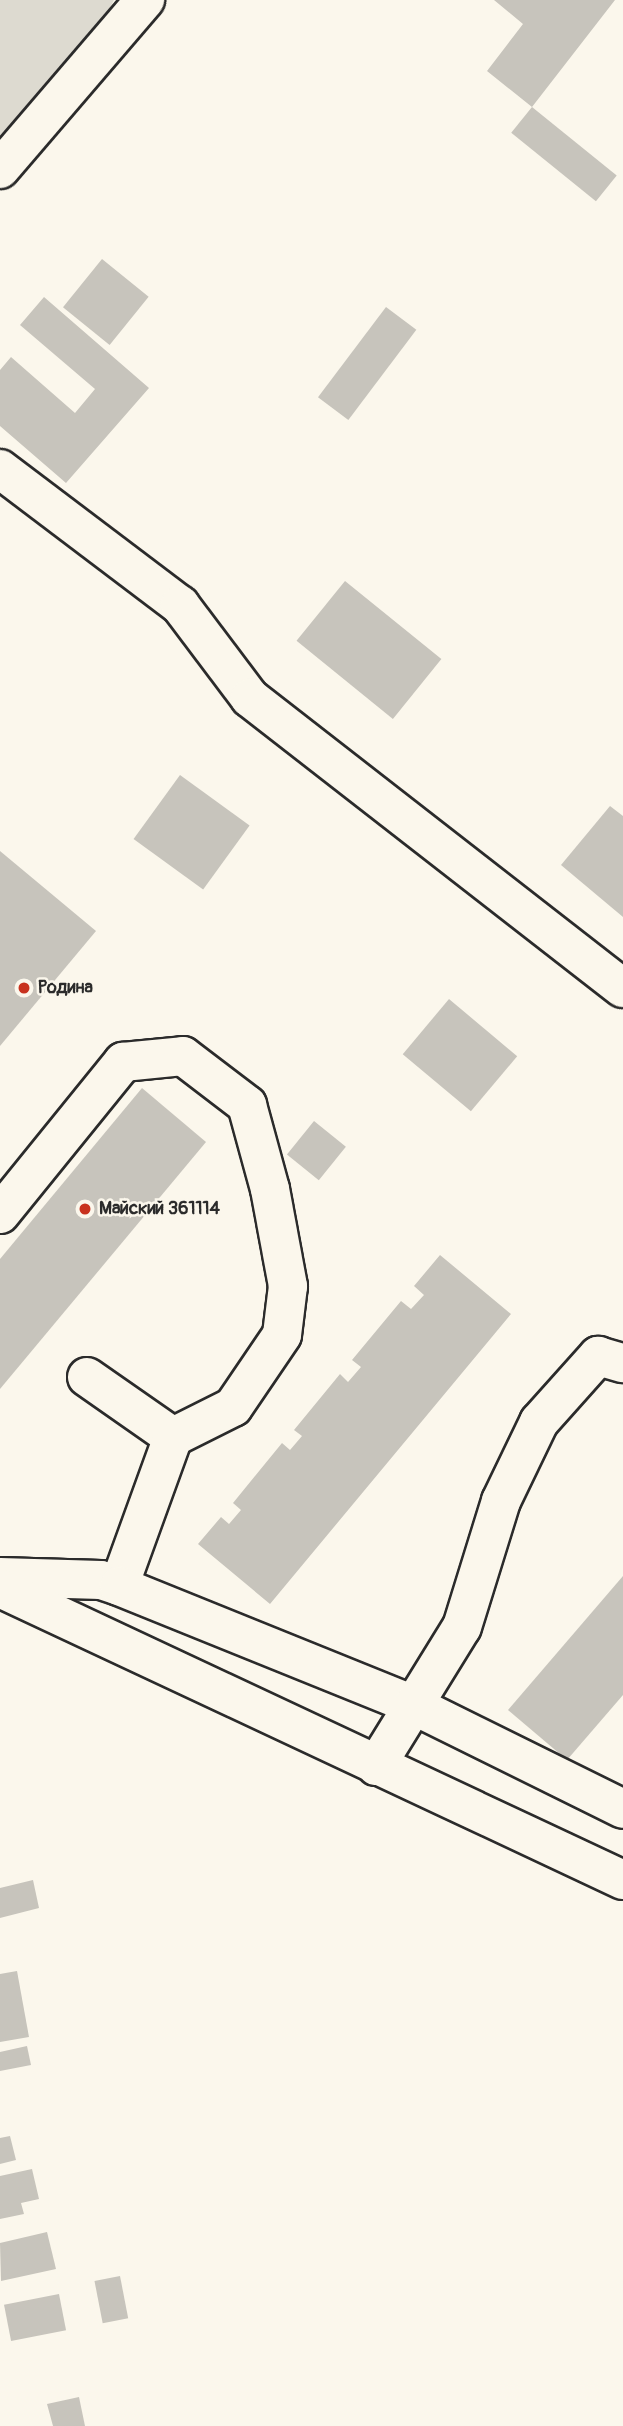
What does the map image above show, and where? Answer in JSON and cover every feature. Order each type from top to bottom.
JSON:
[{"type":"street","points":[[0,169],[145,0]]},
{"type":"street","points":[[0,469],[180,605],[250,698],[623,988]]},
{"type":"street","points":[[0,1213],[123,1062],[183,1056],[247,1105],[271,1189],[288,1286],[282,1335],[233,1406],[173,1437],[119,1586]]},
{"type":"street","points":[[376,1766],[462,1627],[501,1501],[539,1422],[598,1356],[623,1363]]},
{"type":"street","points":[[88,1377],[173,1437]]},
{"type":"street","points":[[0,1577],[101,1580],[119,1586],[414,1705],[623,1810]]},
{"type":"street","points":[[0,1588],[623,1880]]},
{"type":"shaded area","points":[[0,0],[114,0],[67,91],[0,169]]},
{"type":"building","points":[[494,0],[615,0],[532,107],[487,71],[523,24]]},
{"type":"building","points":[[532,107],[617,176],[596,201],[511,133]]},
{"type":"building","points":[[102,259],[149,297],[110,345],[63,307]]},
{"type":"building","points":[[44,297],[149,388],[66,483],[0,426],[0,370],[11,357],[75,413],[95,389],[20,325]]},
{"type":"building","points":[[386,307],[416,330],[348,420],[318,397]]},
{"type":"building","points":[[345,581],[441,659],[393,719],[297,641]]},
{"type":"building","points":[[180,775],[250,826],[203,889],[134,839]]},
{"type":"building","points":[[610,806],[623,816],[623,917],[561,865]]},
{"type":"building","name":"Родина","points":[[0,851],[96,931],[0,1046]]},
{"type":"building","points":[[449,999],[517,1056],[471,1111],[403,1054]]},
{"type":"building","points":[[142,1088],[206,1142],[0,1389],[0,1259]]},
{"type":"building","points":[[314,1121],[346,1147],[319,1180],[287,1154]]},
{"type":"building","points":[[440,1255],[511,1314],[270,1604],[198,1544],[221,1517],[229,1524],[241,1510],[233,1503],[282,1443],[290,1450],[302,1436],[294,1430],[340,1374],[348,1382],[361,1367],[352,1360],[401,1301],[411,1309],[424,1295],[414,1286]]},
{"type":"building","points":[[623,1576],[623,1695],[567,1760],[508,1710]]},
{"type":"building","points":[[33,1880],[39,1908],[0,1918],[0,1888]]},
{"type":"building","points":[[17,1971],[29,2037],[0,2042],[0,1974]]},
{"type":"building","points":[[27,2046],[31,2065],[0,2071],[0,2052]]},
{"type":"building","points":[[10,2136],[16,2160],[0,2164],[0,2138]]},
{"type":"building","points":[[32,2169],[39,2199],[21,2203],[24,2214],[0,2219],[0,2176]]},
{"type":"building","points":[[47,2232],[56,2269],[1,2281],[0,2243]]},
{"type":"building","points":[[120,2276],[128,2318],[103,2323],[94,2281]]},
{"type":"building","points":[[59,2294],[66,2330],[11,2341],[4,2305]]},
{"type":"building","points":[[79,2397],[85,2426],[53,2426],[47,2404]]},
{"type":"place","name":"Родина","points":[[24,988]]},
{"type":"place","name":"Майский 361114","points":[[85,1209]]}]
